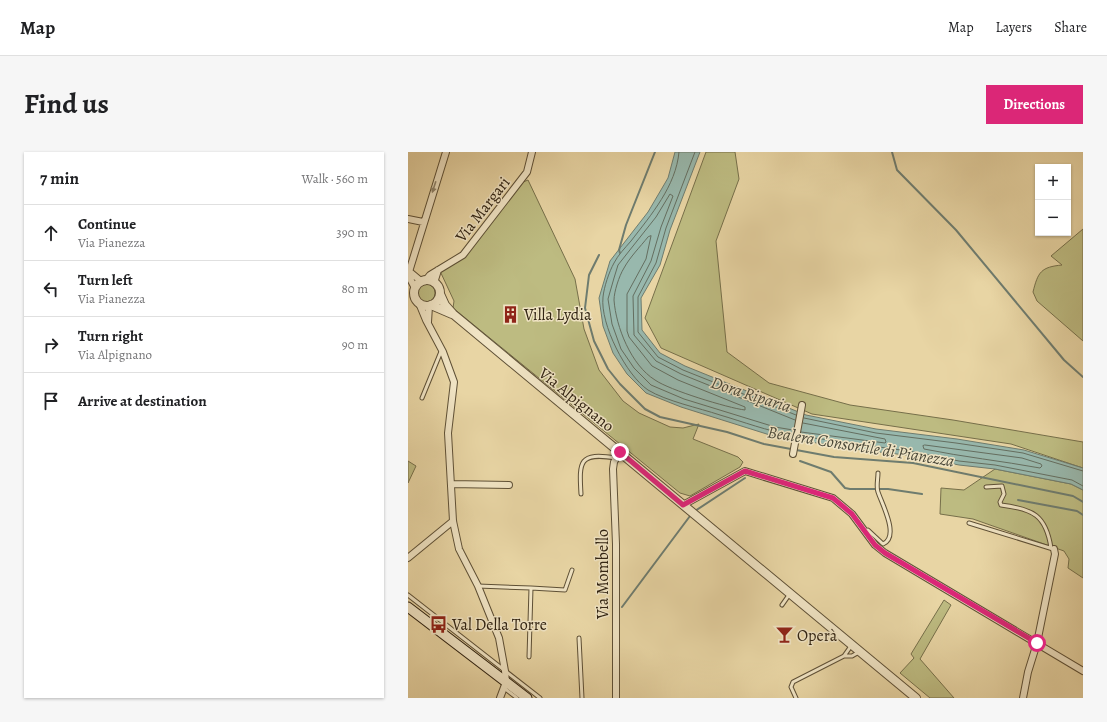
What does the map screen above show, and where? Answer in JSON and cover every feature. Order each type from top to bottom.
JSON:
[{"type":"main road","points":[[408,606],[505,685],[527,698]]},
{"type":"street","points":[[446,152],[423,222],[408,277],[414,302],[442,349],[454,382],[448,433],[452,521],[459,549],[478,586],[499,638],[505,671],[505,685],[500,698]]},
{"type":"street","name":"Via Margari","points":[[423,281],[463,254],[512,194],[527,172],[532,152]]},
{"type":"street","points":[[408,219],[423,222]]},
{"type":"street","points":[[434,283],[438,270]]},
{"type":"street","points":[[410,272],[423,281],[434,283],[438,288],[440,294],[438,300],[430,306]]},
{"type":"street","points":[[412,292],[423,281]]},
{"type":"street","name":"Via Alpignano","points":[[440,294],[445,305],[453,314],[618,455],[683,505],[791,593],[916,698]]},
{"type":"street","points":[[414,302],[430,306]]},
{"type":"street","points":[[429,325],[430,306]]},
{"type":"street","name":"Via Alpignano","points":[[430,306],[453,314]]},
{"type":"street","points":[[793,454],[802,405]]},
{"type":"street","name":"Via Mombello","points":[[616,698],[616,544],[613,468],[618,455]]},
{"type":"street","points":[[683,505],[745,471],[833,498],[852,514],[875,545],[885,553],[1083,671]]},
{"type":"street","points":[[451,484],[509,485]]},
{"type":"street","points":[[408,558],[452,521]]},
{"type":"street","points":[[1023,698],[1028,672],[1037,643],[1055,554],[1053,549]]},
{"type":"lane","points":[[422,398],[442,349]]},
{"type":"lane","points":[[581,494],[580,470],[585,459],[618,455]]},
{"type":"lane","points":[[865,531],[868,530],[882,544],[887,542],[889,538],[888,520],[884,504],[877,487],[878,473]]},
{"type":"lane","points":[[986,487],[1002,486],[1004,494],[1000,502],[1001,505],[1028,510],[1035,515],[1047,528],[1053,549]]},
{"type":"lane","points":[[969,523],[1053,549]]},
{"type":"lane","points":[[478,586],[566,590],[572,570]]},
{"type":"lane","points":[[529,657],[530,588]]},
{"type":"lane","points":[[782,605],[791,593]]},
{"type":"lane","points":[[408,595],[540,698]]},
{"type":"lane","points":[[579,638],[582,698]]},
{"type":"lane","points":[[796,698],[791,687],[793,682],[844,656],[852,645]]},
{"type":"lane","points":[[844,656],[852,656],[860,651]]},
{"type":"lane","points":[[505,685],[517,698]]},
{"type":"shaded area","points":[[706,152],[735,152],[739,179],[716,241],[727,352],[769,383],[850,405],[953,420],[1083,442],[1083,468],[1011,444],[812,414],[661,348],[645,318]]},
{"type":"shaded area","points":[[528,180],[575,279],[584,329],[599,370],[623,401],[639,413],[670,427],[683,428],[699,424],[693,439],[738,457],[743,462],[740,467],[690,496],[680,493],[453,308],[454,301],[440,271],[468,253],[521,183]]},
{"type":"shaded area","points":[[1083,229],[1083,341],[1037,301],[1033,292],[1039,275],[1045,269],[1062,265],[1051,256]]},
{"type":"shaded area","points":[[426,284],[432,287],[435,293],[432,299],[426,302],[420,299],[417,293],[420,287]]},
{"type":"shaded area","points":[[408,461],[416,466],[408,483]]},
{"type":"shaded area","points":[[995,469],[1071,484],[1083,490],[1083,578],[1068,568],[1069,559],[1064,551],[973,519],[940,514],[941,488],[964,490]]},
{"type":"shaded area","points":[[944,600],[951,605],[920,659],[954,698],[930,698],[900,673],[914,658],[911,654]]},
{"type":"water","name":"Dora Riparia","points":[[675,152],[700,152],[670,230],[660,265],[641,298],[642,330],[660,353],[685,366],[806,415],[876,429],[957,439],[1024,450],[1083,468],[1083,490],[1071,484],[995,469],[959,465],[915,456],[861,450],[773,436],[681,407],[646,393],[627,374],[613,353],[603,326],[599,298],[610,261],[648,212],[668,178]]},
{"type":"waterway","points":[[620,253],[619,250],[626,225],[655,152]]},
{"type":"waterway","points":[[892,152],[897,170],[956,230],[1064,360],[1083,377]]},
{"type":"waterway","name":"Bealera Consortile di Pianezza","points":[[599,255],[589,275],[585,308],[594,341],[608,369],[620,384],[645,409],[660,417],[727,432],[764,444],[834,457],[913,463],[1073,496],[1083,502]]},
{"type":"waterway","points":[[800,461],[831,472],[845,488],[888,489],[922,494]]},
{"type":"waterway","points":[[695,511],[745,478]]},
{"type":"waterway","points":[[1018,500],[1077,511],[1083,515]]},
{"type":"waterway","points":[[622,607],[690,516]]},
{"type":"place","name":"Villa Lydia","points":[[511,314]]},
{"type":"place","name":"Val Della Torre","points":[[439,624]]},
{"type":"place","name":"Operà","points":[[784,635]]},
{"type":"route","points":[[620,452],[683,505],[732,476],[745,471],[833,498],[852,514],[875,545],[885,553],[1037,643]]}]
